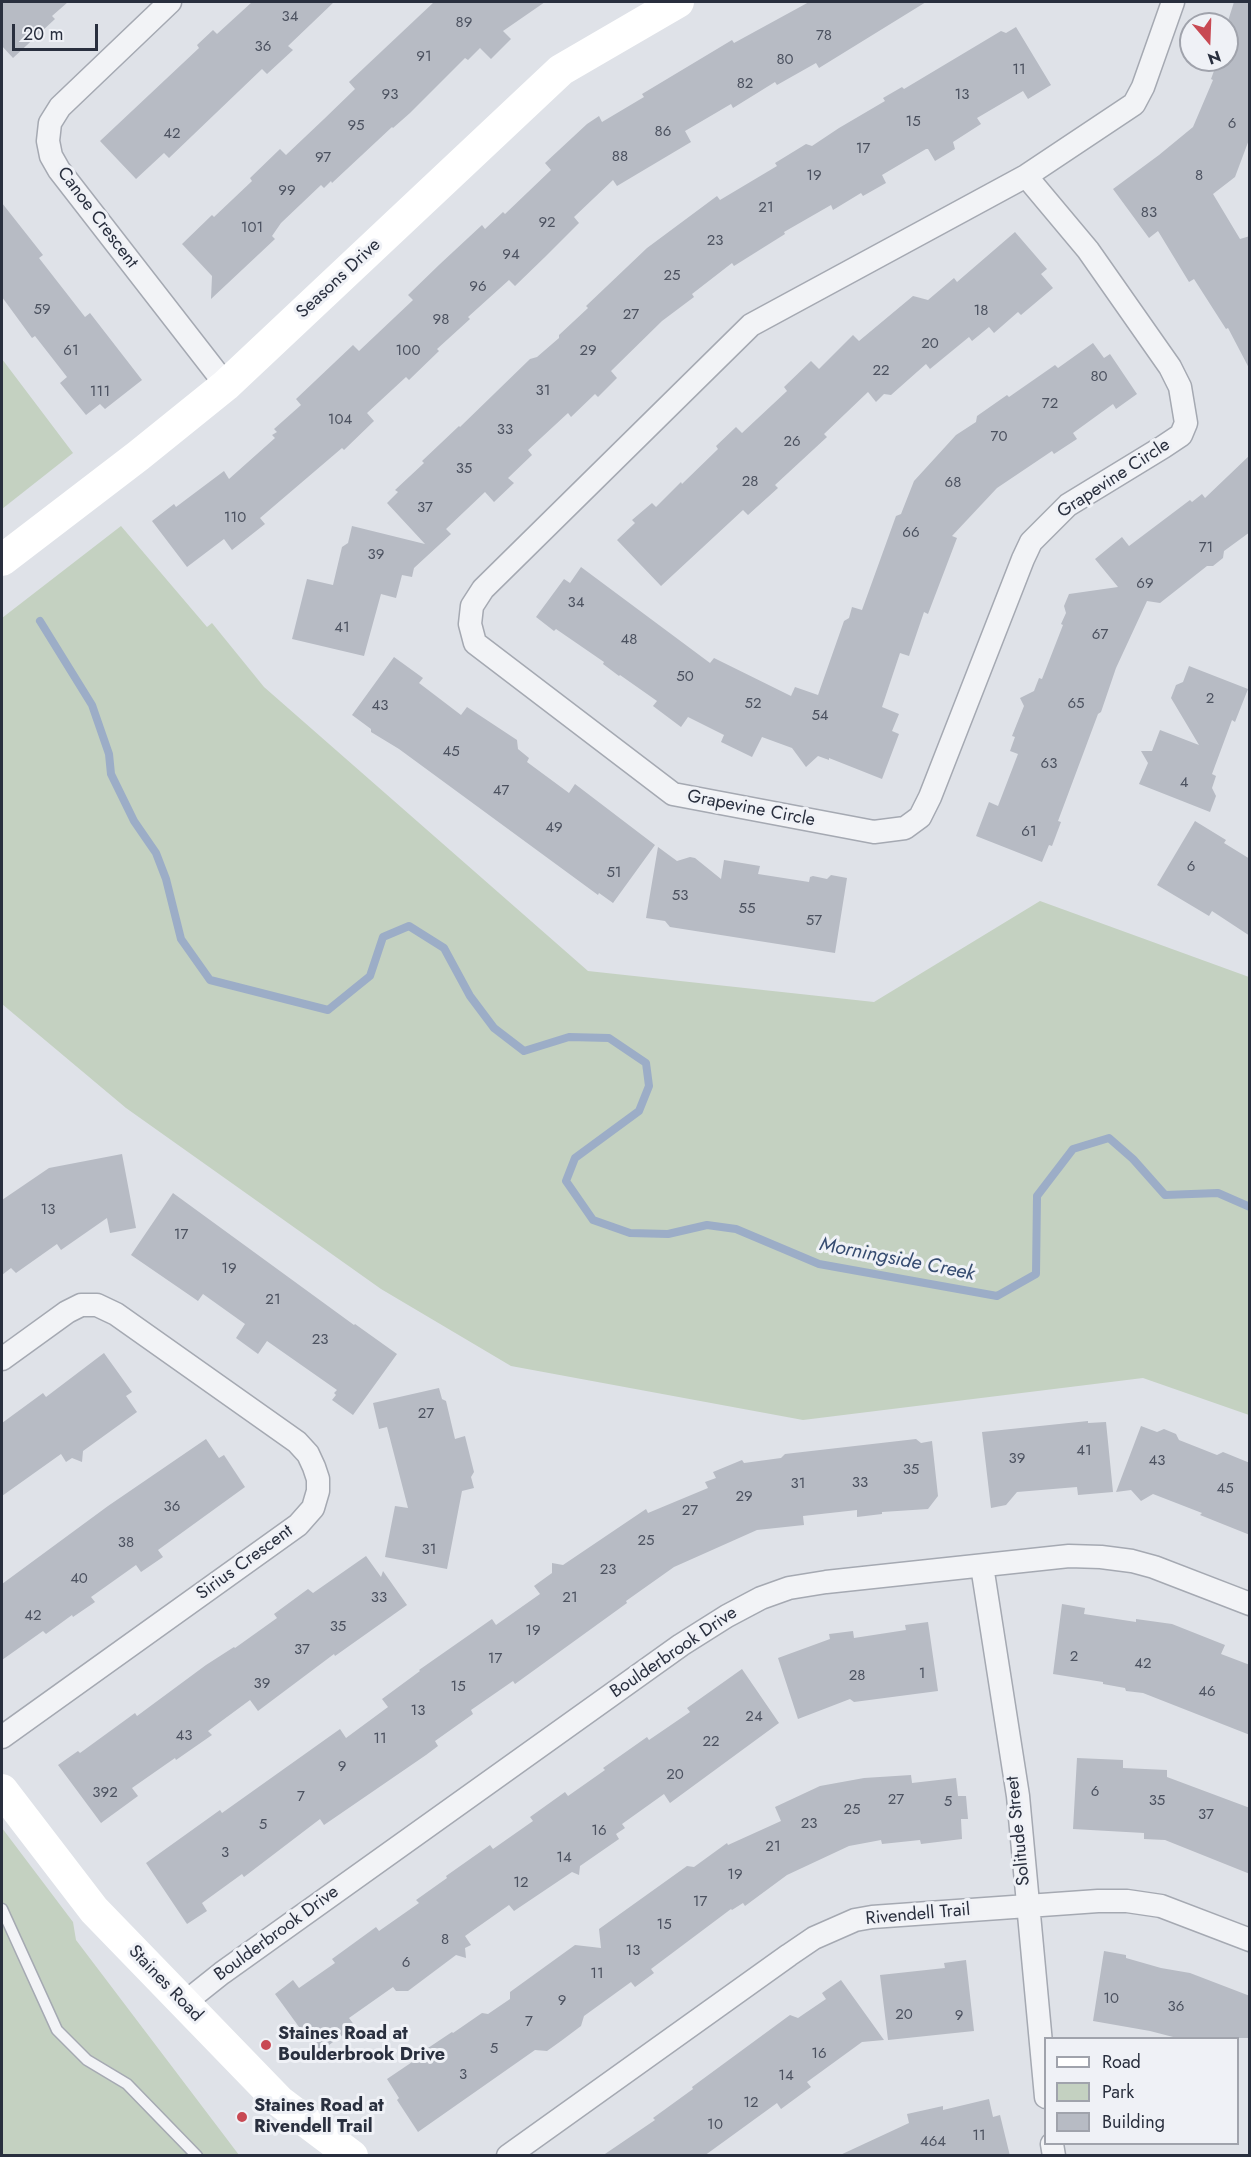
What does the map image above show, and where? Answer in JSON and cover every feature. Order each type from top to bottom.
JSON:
[{"type":"street","name":"Canoe Crescent","points":[[170,2],[60,107],[50,123],[48,141],[51,156],[59,170],[226,385]]},
{"type":"street","name":"Seasons Drive","points":[[2,560],[226,385],[561,70],[678,2]]},
{"type":"street","name":"Grapevine Circle","points":[[1026,176],[1088,250],[1170,368],[1180,387],[1186,423],[1180,435],[1163,447],[1068,505],[1031,542],[920,817],[905,828],[874,832],[673,794],[475,643],[470,624],[472,606],[483,589],[751,325],[1026,176],[1134,104],[1143,87],[1173,2]]},
{"type":"street","name":"Sirius Crescent","points":[[2,1359],[67,1312],[81,1305],[97,1305],[116,1314],[297,1442],[308,1454],[318,1479],[318,1491],[313,1508],[298,1525],[2,1737]]},
{"type":"street","name":"Boulderbrook Drive","points":[[183,2004],[231,1966],[671,1652],[761,1598],[789,1588],[826,1582],[1069,1556],[1132,1561],[1154,1567],[1250,1604]]},
{"type":"street","name":"Solitude Street","points":[[982,1566],[1018,1796],[1044,2077]]},
{"type":"street","name":"Staines Road","points":[[2,1790],[94,1910],[183,2004],[279,2101],[352,2156]]},
{"type":"street","name":"Rivendell Trail","points":[[508,2156],[789,1955],[814,1938],[855,1920],[1098,1901],[1127,1901],[1161,1906],[1250,1940]]},
{"type":"lane","points":[[2,1909],[57,2030],[87,2060],[127,2084],[197,2156]]},
{"type":"green space","points":[[2,359],[73,453],[2,509]]},
{"type":"green space","points":[[121,526],[207,627],[212,623],[264,687],[588,971],[874,1002],[1040,901],[1249,977],[1249,1415],[1143,1378],[803,1420],[511,1366],[381,1289],[126,1108],[2,1004],[2,618]]},
{"type":"green space","points":[[2,1828],[73,1922],[76,1940],[239,2155],[2,2155]]},
{"type":"building","points":[[2,2],[68,2],[52,16],[55,19],[13,58],[2,46]]},
{"type":"building","points":[[252,2],[334,2],[288,46],[293,50],[267,74],[262,69],[169,158],[164,153],[136,179],[100,141],[199,48],[197,45],[213,30],[217,34]]},
{"type":"building","points":[[434,2],[545,2],[503,31],[511,39],[491,59],[480,48],[468,60],[465,58],[410,113],[332,183],[331,181],[324,188],[321,185],[281,223],[272,236],[275,239],[211,299],[212,276],[182,244],[252,181],[250,178],[280,149],[286,155],[324,119],[355,89],[349,82]]},
{"type":"building","points":[[809,2],[926,2],[819,68],[816,63],[777,85],[775,82],[733,108],[731,104],[685,131],[691,142],[617,186],[613,180],[574,217],[579,223],[515,286],[509,280],[468,317],[470,319],[437,349],[439,351],[409,380],[406,377],[367,413],[374,421],[344,450],[342,448],[260,518],[265,524],[232,550],[224,539],[187,567],[152,521],[174,504],[176,507],[224,471],[229,479],[275,438],[272,435],[277,432],[274,429],[301,405],[296,399],[353,345],[359,351],[413,300],[408,295],[482,225],[485,229],[503,212],[505,214],[551,170],[545,163],[587,124],[599,116],[602,122],[644,97],[642,94],[732,40],[734,43]]},
{"type":"building","points":[[1234,2],[1250,2],[1250,137],[1235,177],[1213,194],[1240,239],[1250,236],[1250,370],[1228,328],[1226,329],[1194,279],[1189,282],[1158,231],[1149,238],[1113,189],[1193,127],[1213,80],[1211,79],[1214,72],[1239,72],[1239,12],[1231,12]]},
{"type":"building","points":[[1016,27],[1051,85],[1028,99],[1023,91],[977,118],[981,124],[953,142],[955,149],[935,161],[926,149],[882,175],[886,183],[863,196],[861,193],[833,210],[831,205],[784,232],[785,234],[734,266],[732,263],[692,294],[694,297],[662,321],[611,371],[617,378],[598,397],[595,394],[571,417],[568,413],[528,450],[532,455],[508,478],[514,483],[494,502],[485,492],[446,529],[451,534],[414,568],[412,577],[402,575],[396,598],[381,594],[364,656],[292,639],[307,579],[333,585],[342,547],[348,543],[352,526],[425,544],[387,503],[398,492],[395,490],[424,463],[422,461],[530,359],[537,357],[559,338],[559,335],[588,308],[586,306],[647,248],[717,196],[720,200],[777,166],[775,163],[806,144],[812,146],[885,101],[883,98],[902,87],[904,89],[1001,31],[1006,33]]},
{"type":"building","points":[[2,203],[43,255],[39,258],[85,317],[90,313],[142,380],[105,409],[100,404],[86,415],[60,383],[67,377],[35,336],[32,338],[2,297]]},
{"type":"building","points":[[1015,232],[1047,269],[1041,274],[1053,288],[1021,315],[1018,312],[994,333],[989,327],[972,341],[969,337],[930,369],[926,364],[891,395],[884,394],[876,402],[868,392],[824,434],[827,437],[775,485],[778,488],[748,515],[743,510],[661,586],[617,540],[635,523],[632,520],[652,503],[656,507],[681,482],[682,484],[718,449],[716,446],[736,427],[742,433],[787,391],[784,387],[811,361],[819,369],[853,335],[859,341],[913,296],[928,300],[954,278],[957,282]]},
{"type":"building","points":[[1093,343],[1104,358],[1110,354],[1137,394],[1116,409],[1113,404],[1073,433],[1077,439],[1054,454],[1052,451],[997,488],[952,536],[957,538],[928,614],[924,612],[909,656],[900,653],[882,707],[899,714],[892,731],[899,734],[882,779],[829,758],[829,760],[818,756],[806,767],[792,748],[762,737],[752,757],[721,742],[724,735],[688,717],[681,727],[653,706],[657,701],[619,676],[603,664],[604,662],[536,617],[564,579],[570,583],[581,567],[710,663],[714,658],[791,696],[795,687],[818,695],[844,621],[849,618],[852,607],[862,610],[896,516],[901,514],[914,481],[956,435],[976,422],[977,416],[1055,365],[1058,368]]},
{"type":"building","points":[[1250,455],[1250,532],[1224,551],[1223,558],[1213,566],[1207,566],[1160,603],[1147,601],[1116,668],[1058,821],[1061,822],[1052,846],[1049,845],[1042,862],[976,836],[989,802],[998,806],[1018,754],[1010,751],[1015,737],[1012,736],[1024,706],[1020,698],[1034,691],[1039,678],[1042,679],[1063,625],[1061,624],[1066,613],[1064,606],[1069,594],[1118,587],[1095,559],[1122,537],[1129,546],[1190,500],[1192,502],[1202,494],[1205,498]]},
{"type":"building","points":[[394,657],[423,678],[419,683],[461,715],[467,707],[517,740],[518,749],[529,758],[527,762],[569,793],[575,784],[655,845],[613,903],[599,893],[598,895],[399,749],[371,732],[371,729],[352,715]]},
{"type":"building","points":[[1189,666],[1248,689],[1235,722],[1232,720],[1212,774],[1216,776],[1212,788],[1216,796],[1210,812],[1139,784],[1148,763],[1141,751],[1152,751],[1160,730],[1199,745],[1171,698],[1176,685],[1183,682]]},
{"type":"building","points":[[1195,821],[1226,840],[1224,843],[1250,859],[1250,936],[1212,911],[1209,916],[1157,885]]},
{"type":"building","points":[[658,847],[677,861],[690,857],[695,858],[721,879],[724,860],[760,866],[758,874],[809,882],[810,877],[813,876],[827,879],[831,875],[847,878],[835,953],[670,927],[665,921],[646,918]]},
{"type":"building","points":[[122,1154],[136,1228],[110,1233],[107,1218],[61,1250],[57,1244],[16,1273],[11,1268],[2,1275],[2,1200],[49,1168]]},
{"type":"building","points":[[173,1193],[397,1354],[353,1415],[332,1400],[337,1390],[267,1341],[258,1354],[236,1338],[245,1324],[203,1294],[198,1301],[131,1255]]},
{"type":"building","points":[[104,1353],[132,1392],[126,1396],[137,1412],[83,1451],[82,1462],[72,1458],[66,1462],[61,1454],[2,1496],[2,1423],[43,1393],[46,1397]]},
{"type":"building","points":[[439,1388],[442,1399],[446,1401],[455,1439],[465,1436],[474,1472],[471,1477],[474,1488],[462,1491],[447,1569],[385,1557],[395,1506],[408,1508],[387,1427],[379,1429],[373,1403]]},
{"type":"building","points":[[1088,1421],[1088,1423],[1106,1422],[1113,1492],[1078,1495],[1077,1487],[1017,1492],[1006,1505],[991,1508],[982,1432]]},
{"type":"building","points":[[1141,1426],[1157,1432],[1164,1429],[1176,1434],[1179,1440],[1217,1455],[1223,1452],[1250,1463],[1250,1535],[1153,1494],[1141,1501],[1131,1490],[1116,1492]]},
{"type":"building","points":[[206,1439],[219,1458],[224,1455],[245,1487],[158,1550],[163,1557],[141,1572],[136,1565],[91,1597],[95,1602],[46,1634],[43,1631],[2,1660],[2,1584],[108,1506]]},
{"type":"building","points":[[916,1439],[921,1443],[932,1441],[938,1496],[928,1509],[882,1512],[882,1514],[857,1517],[857,1510],[803,1516],[804,1525],[757,1530],[674,1567],[515,1684],[513,1681],[471,1710],[473,1714],[435,1741],[438,1746],[426,1755],[324,1825],[320,1819],[244,1877],[242,1874],[202,1903],[207,1911],[187,1924],[146,1863],[220,1810],[222,1813],[340,1729],[346,1738],[388,1707],[382,1699],[419,1670],[492,1619],[496,1625],[540,1594],[534,1586],[552,1573],[552,1563],[563,1565],[646,1509],[648,1513],[708,1488],[705,1482],[716,1478],[713,1472],[742,1460],[744,1463],[781,1458],[785,1454]]},
{"type":"building","points":[[366,1556],[381,1577],[383,1571],[407,1605],[335,1656],[334,1654],[258,1711],[250,1700],[208,1731],[212,1735],[132,1788],[138,1796],[101,1823],[58,1765],[78,1751],[80,1753],[135,1713],[137,1716],[206,1665],[235,1648],[277,1618],[274,1614],[308,1589],[313,1593]]},
{"type":"building","points":[[1062,1604],[1085,1608],[1084,1614],[1136,1622],[1136,1619],[1172,1624],[1225,1645],[1221,1654],[1250,1665],[1250,1735],[1143,1693],[1126,1691],[1125,1688],[1103,1684],[1103,1682],[1053,1674]]},
{"type":"building","points":[[928,1622],[938,1691],[854,1702],[850,1699],[798,1719],[778,1658],[830,1639],[829,1634],[853,1631],[854,1638],[906,1630],[905,1625]]},
{"type":"building","points":[[742,1669],[779,1723],[670,1803],[664,1794],[622,1824],[625,1828],[616,1834],[619,1839],[580,1866],[579,1875],[572,1872],[514,1911],[509,1905],[465,1936],[471,1945],[465,1948],[466,1958],[456,1955],[408,1991],[396,1991],[393,1987],[349,2018],[355,2026],[318,2053],[275,1994],[293,1980],[299,1988],[335,1963],[332,1959],[376,1927],[379,1931],[419,1903],[416,1900],[447,1878],[446,1876],[490,1845],[493,1849],[533,1821],[530,1817],[565,1792],[568,1796],[647,1737],[649,1740],[690,1712],[687,1708]]},
{"type":"building","points":[[1077,1758],[1123,1760],[1123,1768],[1167,1770],[1167,1777],[1250,1808],[1250,1874],[1165,1840],[1144,1839],[1144,1833],[1073,1829]]},
{"type":"building","points":[[911,1775],[912,1783],[956,1778],[958,1796],[966,1796],[968,1819],[961,1819],[962,1839],[921,1844],[920,1840],[882,1844],[881,1840],[849,1846],[787,1875],[745,1906],[743,1903],[731,1909],[651,1969],[654,1973],[635,1987],[631,1982],[584,2016],[581,2026],[547,2051],[535,2050],[418,2132],[397,2100],[399,2098],[387,2079],[424,2054],[422,2052],[482,2013],[488,2014],[510,1999],[510,1992],[575,1945],[601,1948],[599,1929],[687,1866],[694,1867],[727,1843],[728,1845],[781,1821],[775,1807],[820,1786],[864,1778]]},
{"type":"building","points":[[1104,1951],[1126,1955],[1126,1958],[1161,1968],[1190,1973],[1250,1996],[1250,2038],[1173,2037],[1093,2021]]},
{"type":"building","points":[[966,1960],[974,2031],[888,2040],[880,1975],[945,1968],[944,1963]]},
{"type":"building","points":[[841,1980],[884,2040],[862,2042],[807,2082],[811,2087],[781,2109],[777,2103],[704,2156],[602,2156],[655,2120],[653,2118],[693,2089],[692,2087],[790,2015],[798,2018],[826,1999],[822,1993]]},
{"type":"building","points":[[989,2099],[993,2117],[1000,2115],[1010,2156],[838,2156],[909,2123],[907,2114],[943,2106],[943,2110]]},
{"type":"waterway","name":"Morningside Creek","points":[[40,621],[92,705],[109,754],[111,774],[134,821],[156,853],[166,879],[181,939],[210,980],[328,1010],[370,976],[383,937],[409,926],[444,948],[470,996],[494,1028],[524,1051],[569,1037],[609,1038],[646,1063],[649,1086],[639,1111],[575,1158],[566,1181],[593,1220],[630,1233],[668,1234],[707,1225],[736,1229],[819,1264],[997,1296],[1036,1274],[1037,1196],[1073,1149],[1109,1138],[1133,1159],[1165,1195],[1218,1193],[1250,1207]]},
{"type":"place","name":"Staines Road at Boulderbrook Drive","points":[[266,2045]]},
{"type":"place","name":"Staines Road at Rivendell Trail","points":[[242,2117]]}]
